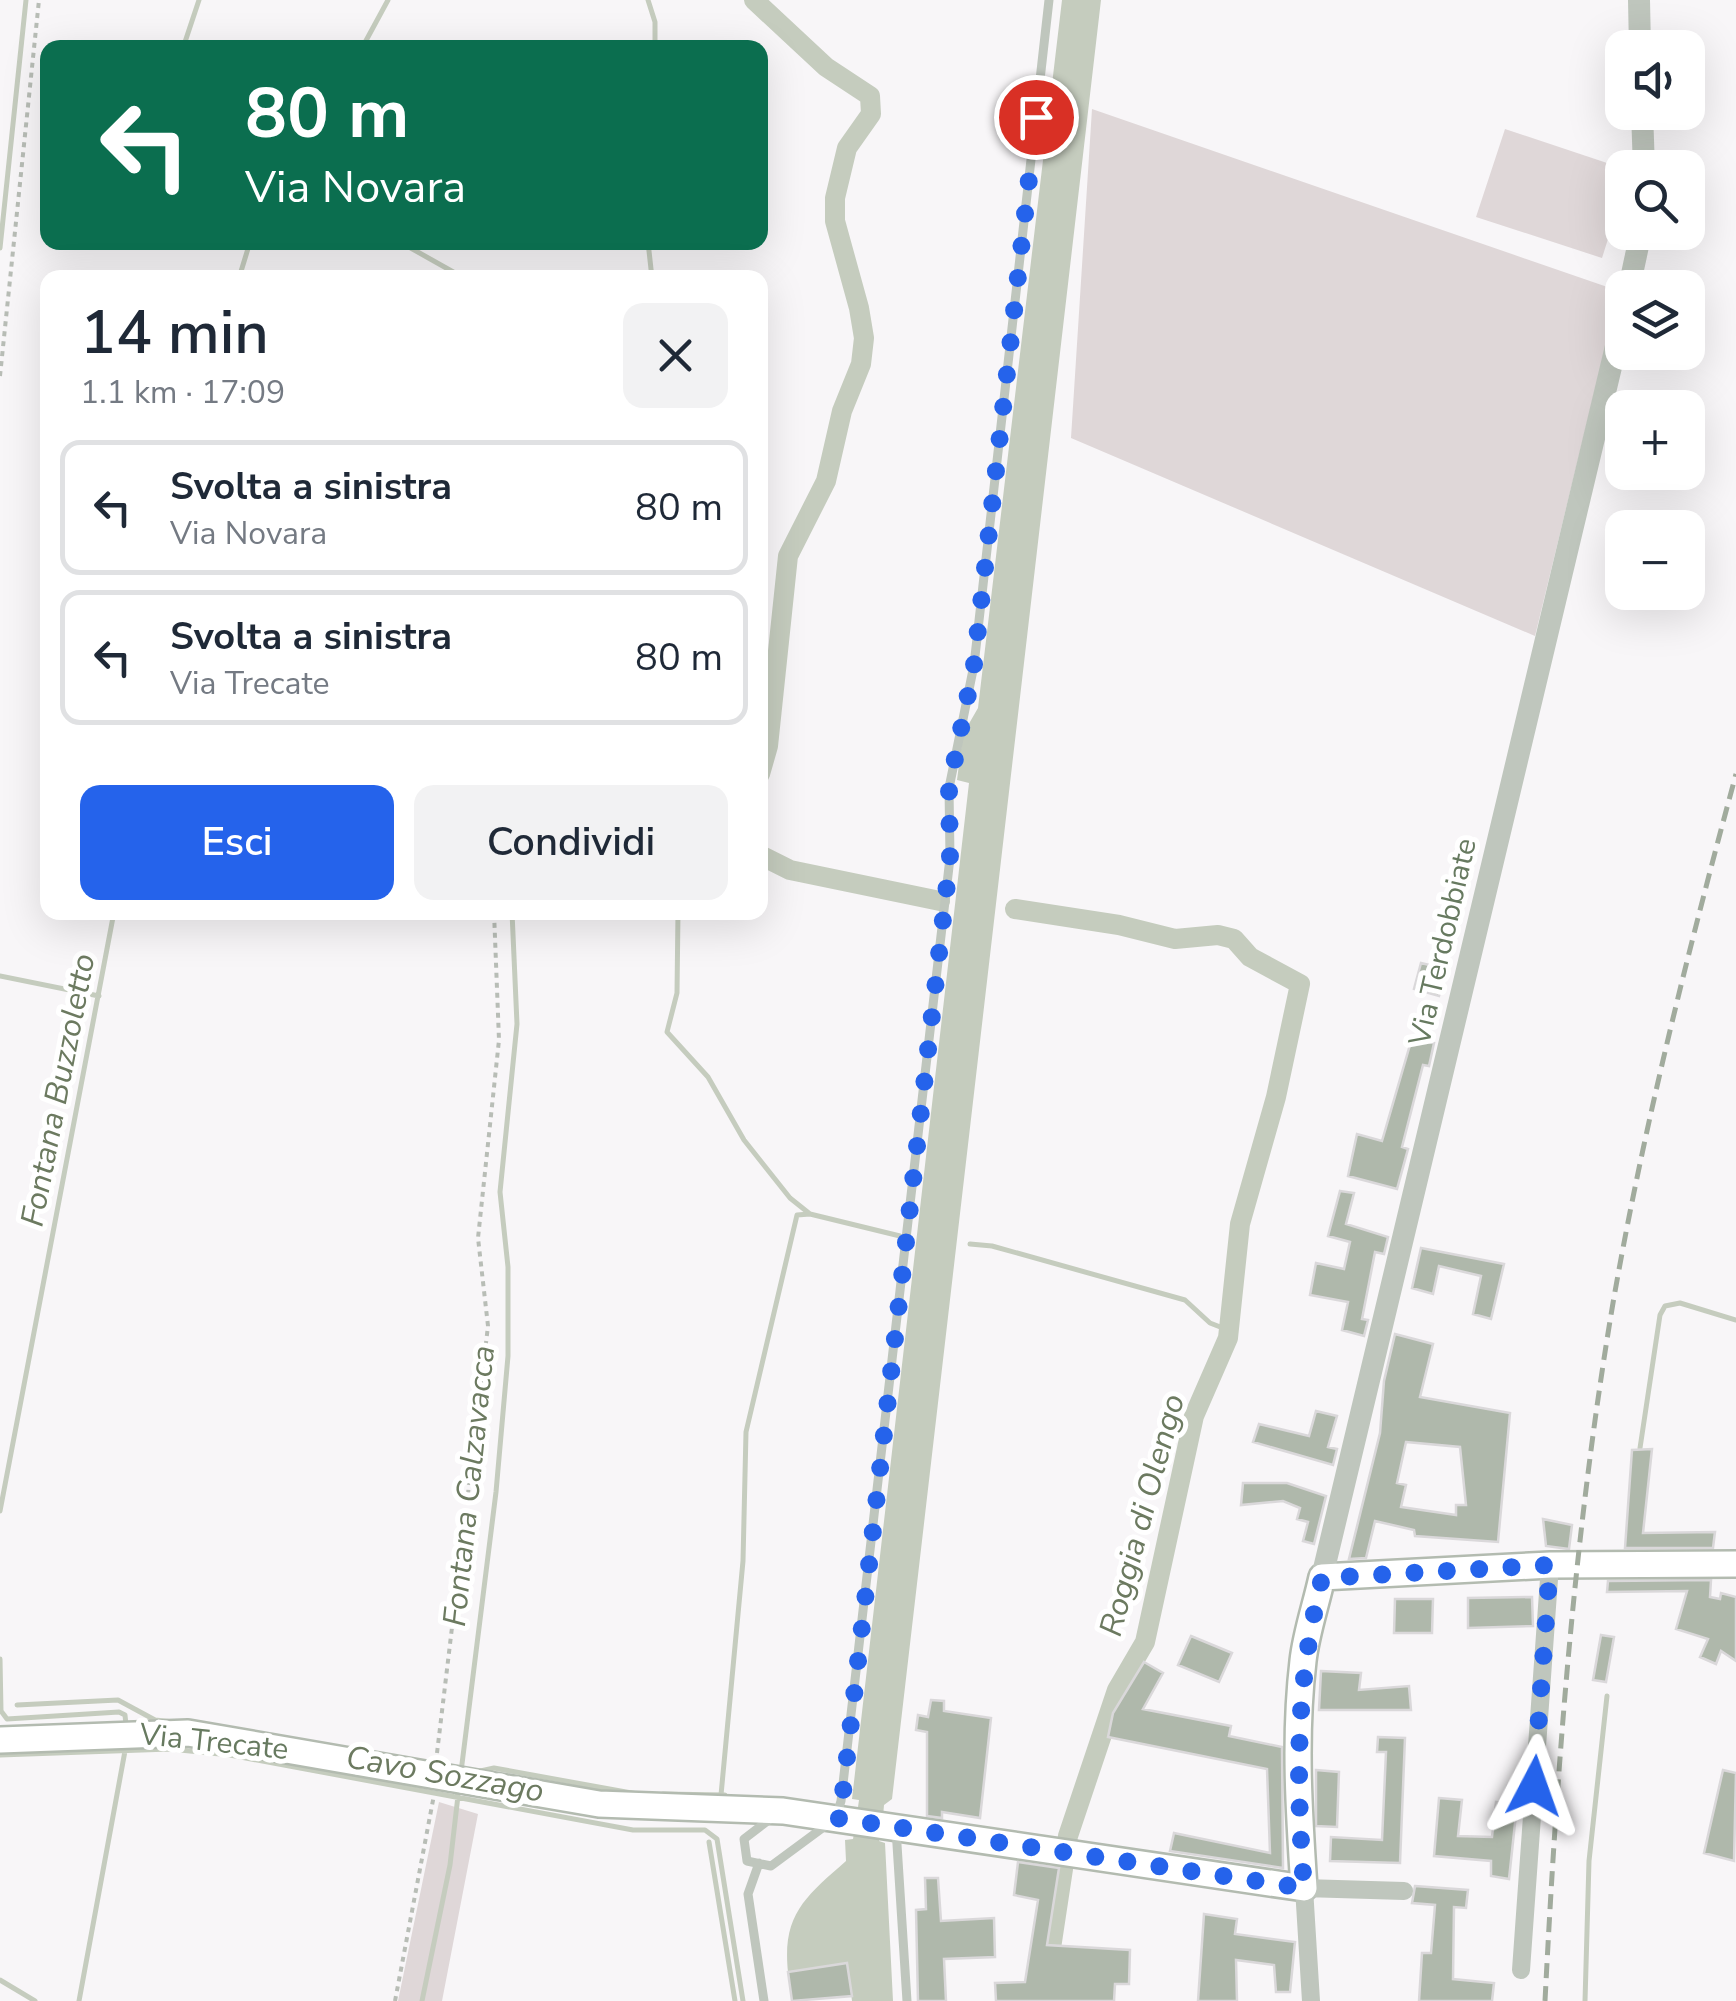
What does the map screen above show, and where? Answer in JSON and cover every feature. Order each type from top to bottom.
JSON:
[{"type":"main road","points":[[877,1823],[1304,1888],[1297,1790],[1300,1700],[1303,1658],[1322,1578],[1550,1565],[1736,1564]]},
{"type":"main road","name":"Via Trecate","points":[[0,1740],[188,1733],[453,1773],[598,1804],[783,1811],[877,1823]]},
{"type":"street","points":[[1638,0],[1639,30]]},
{"type":"street","name":"Via Terdobbiate","points":[[1322,1578],[1610,370]]},
{"type":"street","points":[[1520,1970],[1550,1565]]},
{"type":"street","points":[[1311,2001],[1304,1888],[1404,1892]]},
{"type":"lane","points":[[907,2001],[877,1823],[842,1801],[950,858],[949,788],[974,665],[1049,0]]},
{"type":"lane","points":[[783,1811],[744,1840],[747,1861],[770,1866],[877,1823]]},
{"type":"lane","points":[[759,1864],[748,1894],[764,2001]]},
{"type":"path","points":[[0,376],[40,0]]},
{"type":"path","points":[[453,1773],[488,1326],[478,1238],[499,1040],[494,920]]},
{"type":"path","points":[[394,2001],[432,1802]]},
{"type":"shaded area","points":[[1062,0],[1101,0],[892,1799],[884,1805],[883,1817],[857,1814],[859,1800],[852,1799],[969,783],[957,780],[963,734],[978,708]]},
{"type":"shaded area","points":[[1092,109],[1605,286],[1605,348],[1535,636],[1071,438]]},
{"type":"shaded area","points":[[1505,129],[1605,162],[1602,258],[1476,217]]},
{"type":"shaded area","points":[[439,1802],[478,1814],[442,2001],[398,2001]]},
{"type":"shaded area","points":[[855,1828],[881,1832],[879,1841],[885,1843],[893,2001],[852,2001],[847,1963],[788,1972],[793,1921],[808,1897],[846,1861],[845,1840],[853,1839]]},
{"type":"building","points":[[1421,963],[1446,969],[1439,996],[1414,989]]},
{"type":"building","points":[[1412,1038],[1434,1043],[1429,1066],[1423,1065],[1402,1147],[1408,1149],[1397,1189],[1348,1176],[1357,1134],[1382,1141]]},
{"type":"building","points":[[1340,1191],[1354,1193],[1346,1224],[1388,1237],[1384,1254],[1375,1252],[1362,1319],[1368,1320],[1364,1336],[1342,1330],[1348,1302],[1310,1295],[1316,1263],[1344,1269],[1350,1242],[1328,1236]]},
{"type":"building","points":[[1421,1248],[1504,1264],[1491,1319],[1473,1314],[1481,1276],[1439,1266],[1433,1294],[1412,1288]]},
{"type":"building","points":[[1395,1334],[1433,1344],[1420,1397],[1510,1413],[1498,1542],[1415,1536],[1414,1530],[1375,1521],[1366,1558],[1349,1559],[1380,1433],[1384,1381]],"holes":[[[1406,1442],[1460,1447],[1466,1505],[1456,1505],[1456,1515],[1401,1507],[1406,1485],[1397,1483]]]},
{"type":"building","points":[[1316,1411],[1337,1416],[1328,1447],[1337,1449],[1333,1465],[1253,1442],[1259,1424],[1309,1436]]},
{"type":"building","points":[[1652,1449],[1643,1533],[1715,1532],[1713,1548],[1625,1548],[1632,1450]]},
{"type":"building","points":[[1243,1483],[1287,1483],[1326,1496],[1314,1544],[1303,1541],[1308,1522],[1297,1519],[1300,1508],[1283,1501],[1241,1505]]},
{"type":"building","points":[[1543,1519],[1572,1525],[1569,1549],[1546,1546]]},
{"type":"building","points":[[1711,1580],[1710,1597],[1720,1599],[1721,1593],[1736,1597],[1736,1661],[1721,1651],[1716,1664],[1700,1657],[1708,1639],[1676,1629],[1687,1591],[1607,1592],[1608,1581]]},
{"type":"building","points":[[1532,1597],[1533,1626],[1468,1628],[1468,1598]]},
{"type":"building","points":[[1395,1599],[1433,1599],[1432,1633],[1394,1633]]},
{"type":"building","points":[[1601,1635],[1614,1637],[1606,1682],[1593,1680]]},
{"type":"building","points":[[1191,1636],[1232,1653],[1219,1682],[1178,1665]]},
{"type":"building","points":[[1144,1662],[1163,1673],[1143,1709],[1231,1726],[1229,1736],[1282,1747],[1283,1868],[1170,1851],[1174,1833],[1270,1853],[1267,1769],[1108,1737],[1113,1713]]},
{"type":"building","points":[[1321,1671],[1361,1673],[1359,1690],[1409,1686],[1411,1710],[1319,1710]]},
{"type":"building","points":[[931,1700],[944,1701],[944,1711],[991,1718],[980,1818],[942,1812],[942,1818],[927,1816],[927,1732],[916,1730],[918,1715],[928,1717]]},
{"type":"building","points":[[1378,1737],[1405,1738],[1400,1863],[1330,1861],[1331,1837],[1382,1840],[1386,1752],[1377,1752]]},
{"type":"building","points":[[1316,1770],[1339,1772],[1337,1827],[1316,1826]]},
{"type":"building","points":[[1723,1770],[1736,1773],[1734,1861],[1704,1853]]},
{"type":"building","points":[[1439,1798],[1462,1800],[1458,1836],[1492,1837],[1496,1802],[1517,1805],[1509,1879],[1491,1876],[1491,1861],[1434,1856]]},
{"type":"building","points":[[1018,1862],[1059,1868],[1047,1945],[1130,1950],[1129,1984],[1115,1984],[1114,2001],[996,2001],[995,1983],[1025,1982],[1038,1900],[1014,1895]]},
{"type":"building","points":[[925,1878],[938,1878],[941,1921],[994,1918],[995,1957],[944,1959],[946,2001],[918,2001],[916,1910],[926,1909]]},
{"type":"building","points":[[1415,1886],[1468,1890],[1466,1908],[1454,1907],[1453,1979],[1494,1983],[1492,2001],[1419,2001],[1422,1953],[1431,1953],[1435,1905],[1412,1903]]},
{"type":"building","points":[[1204,1914],[1237,1919],[1235,1934],[1295,1942],[1290,1992],[1276,1992],[1274,1965],[1236,1960],[1237,2001],[1198,2001]]},
{"type":"building","points":[[847,1963],[852,1996],[792,2001],[788,1972]]},
{"type":"waterway","points":[[0,248],[26,0]]},
{"type":"waterway","name":"Fontana Calzavacca","points":[[186,40],[199,0]]},
{"type":"waterway","name":"Fontana Buzzoletto","points":[[366,40],[388,0]]},
{"type":"waterway","points":[[648,0],[655,22],[655,40]]},
{"type":"waterway","name":"Roggia di Olengo","points":[[754,0],[826,67],[870,96],[871,114],[847,148],[835,198],[835,221],[864,338],[861,364],[842,411],[826,481],[788,556],[768,746]]},
{"type":"waterway","name":"Fontana Buzzoletto","points":[[241,270],[248,250]]},
{"type":"waterway","name":"Fontana Calzavacca","points":[[414,250],[450,270]]},
{"type":"waterway","points":[[649,250],[651,270]]},
{"type":"waterway","name":"Roggia di Olengo","points":[[768,859],[790,870],[940,901]]},
{"type":"waterway","name":"Roggia di Olengo","points":[[1015,909],[1119,925],[1175,939],[1218,935],[1234,939],[1250,957],[1300,984],[1276,1097],[1240,1224],[1228,1338],[1194,1416],[1145,1642],[1117,1690],[1068,1836],[1043,2001]]},
{"type":"waterway","name":"Fontana Buzzoletto","points":[[0,1511],[112,920]]},
{"type":"waterway","name":"Fontana Calzavacca","points":[[461,1772],[496,1492],[508,1356],[508,1267],[500,1192],[517,1024],[512,920]]},
{"type":"waterway","points":[[678,920],[677,993],[667,1032],[708,1077],[744,1140],[790,1198],[810,1214],[900,1236]]},
{"type":"waterway","points":[[0,976],[99,996]]},
{"type":"waterway","points":[[721,1795],[743,1561],[746,1432],[797,1215],[810,1214]]},
{"type":"waterway","points":[[970,1244],[992,1246],[1185,1300],[1210,1323],[1228,1330]]},
{"type":"waterway","points":[[1640,1448],[1660,1315],[1665,1306],[1680,1303],[1736,1320]]},
{"type":"waterway","name":"Fontana Buzzoletto","points":[[0,1659],[1,1711],[7,1719],[119,1712],[125,1715],[126,1725]]},
{"type":"waterway","points":[[1585,2001],[1589,1861],[1607,1696]]},
{"type":"waterway","points":[[17,1705],[118,1700],[155,1720],[174,1722]]},
{"type":"waterway","name":"Cavo Sozzago","points":[[0,1755],[170,1749],[230,1755],[633,1830],[705,1830],[717,1839],[743,2001]]},
{"type":"waterway","name":"Fontana Buzzoletto","points":[[79,2001],[125,1751]]},
{"type":"waterway","points":[[476,1772],[494,1768],[637,1794]]},
{"type":"waterway","name":"Fontana Calzavacca","points":[[422,2001],[450,1865],[459,1787]]},
{"type":"waterway","points":[[663,1794],[725,1795]]},
{"type":"waterway","points":[[709,1842],[735,2001]]},
{"type":"waterway","points":[[0,1980],[35,2001]]},
{"type":"railway","points":[[1545,2001],[1569,1651],[1599,1390],[1653,1103],[1736,774]]},
{"type":"route","points":[[1036,117],[974,665],[954,744],[949,788],[950,858],[842,1801],[836,1818],[1304,1888],[1297,1790],[1300,1700],[1303,1658],[1322,1578],[1550,1565],[1534,1786]]}]
